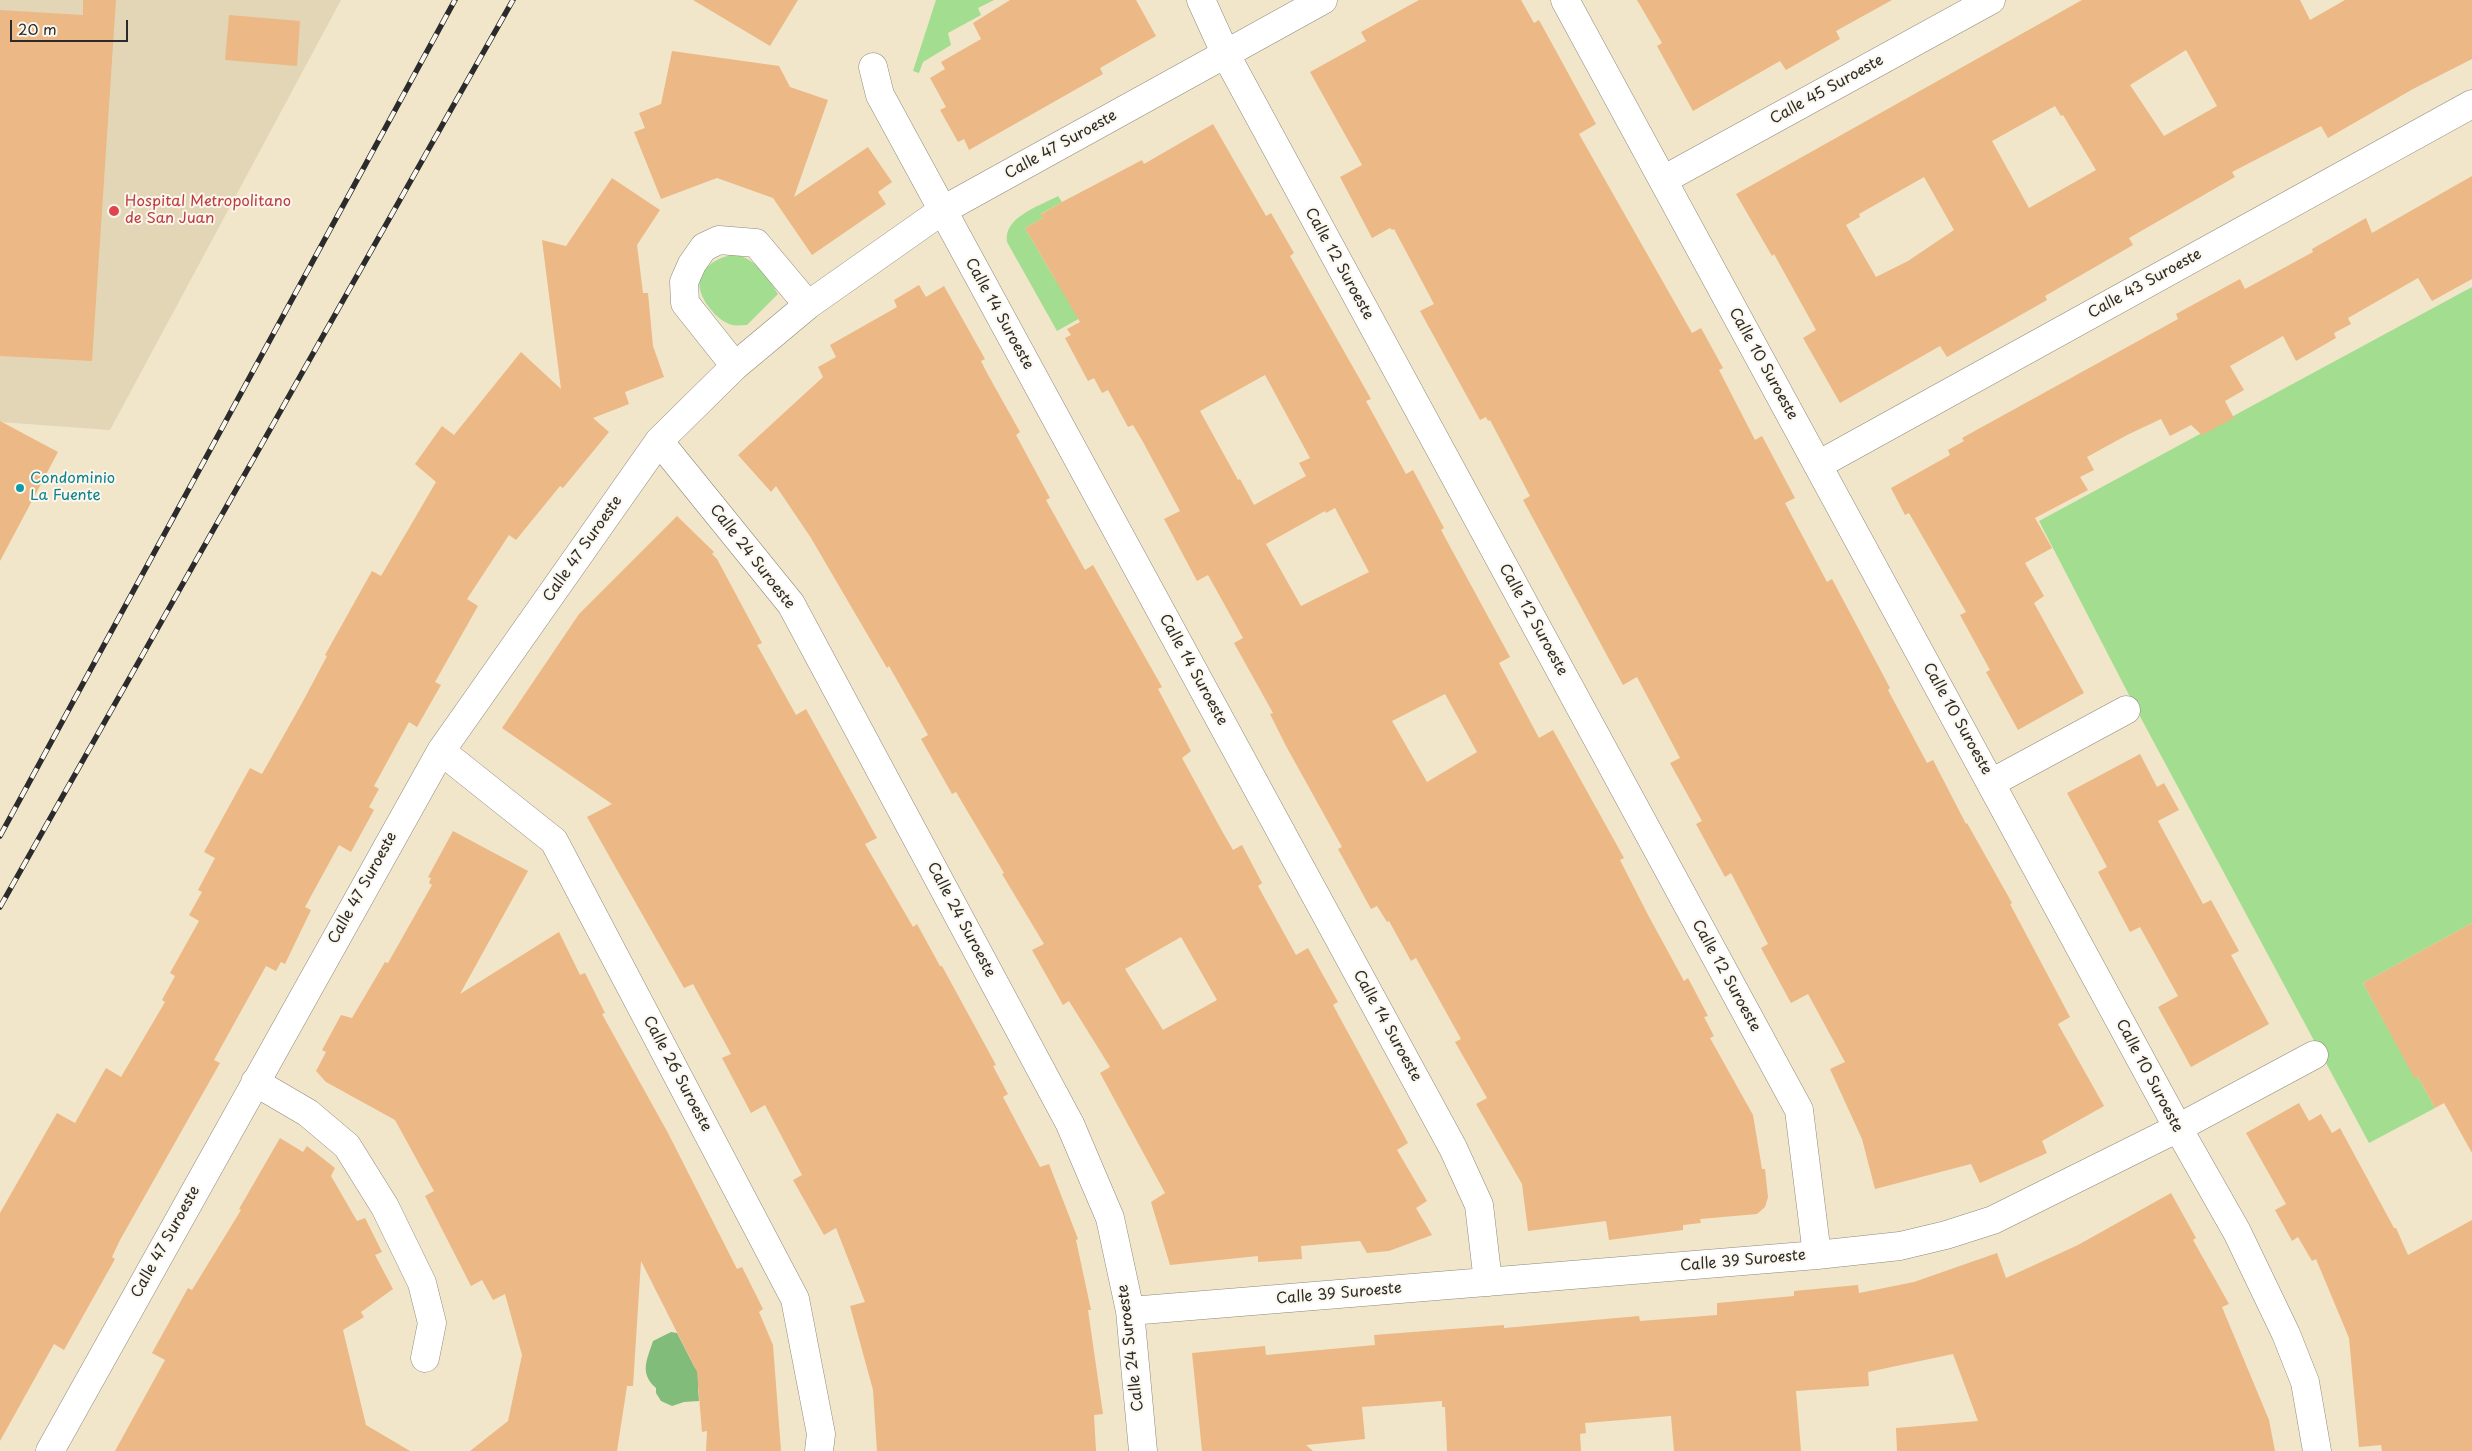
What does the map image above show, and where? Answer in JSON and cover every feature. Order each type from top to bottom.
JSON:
[{"type":"street","name":"Calle 12 Suroeste","points":[[1201,0],[1226,55],[1799,1110],[1817,1255]]},
{"type":"street","name":"Calle 47 Suroeste","points":[[50,1451],[440,751],[658,441],[735,366],[808,305],[943,210],[1323,0]]},
{"type":"street","name":"Calle 10 Suroeste","points":[[1565,0],[2178,1128],[2237,1232],[2286,1334],[2305,1382],[2317,1451]]},
{"type":"street","name":"Calle 45 Suroeste","points":[[1663,180],[1991,0]]},
{"type":"street","name":"Calle 14 Suroeste","points":[[873,66],[880,95],[1453,1148],[1479,1205],[1488,1282]]},
{"type":"street","name":"Calle 43 Suroeste","points":[[1818,465],[2472,104]]},
{"type":"street","points":[[735,366],[685,303],[684,282],[692,264],[704,247],[719,240],[756,243],[808,305]]},
{"type":"street","name":"Calle 24 Suroeste","points":[[658,441],[791,604],[1070,1124],[1110,1218],[1130,1311],[1143,1451]]},
{"type":"street","points":[[1991,783],[2126,710]]},
{"type":"street","name":"Calle 26 Suroeste","points":[[440,751],[554,842],[795,1299],[820,1434],[819,1451]]},
{"type":"street","name":"Calle 39 Suroeste","points":[[1130,1311],[1817,1255],[1900,1246],[1946,1235],[1993,1220],[2178,1128],[2314,1055]]},
{"type":"street","points":[[254,1082],[308,1113],[347,1146],[385,1207],[422,1283],[432,1323],[425,1358]]},
{"type":"shaded area","name":"Hospital Metropolitano de San Juan","points":[[0,0],[341,0],[110,430],[0,422]]},
{"type":"green space","points":[[936,0],[994,0],[978,8],[981,15],[948,33],[951,45],[923,62],[919,73],[913,71]]},
{"type":"green space","points":[[1058,196],[1062,202],[1041,214],[1043,218],[1025,228],[1056,281],[1114,299],[1057,331],[1007,242],[1007,233],[1024,213]]},
{"type":"green space","points":[[734,254],[742,256],[755,264],[778,294],[747,325],[732,325],[721,320],[705,302],[701,292],[701,275],[706,268],[713,262]]},
{"type":"green space","points":[[2472,287],[2472,923],[2363,983],[2415,1078],[2418,1077],[2435,1108],[2369,1143],[2143,722],[2039,521]]},
{"type":"green space","points":[[671,1332],[677,1333],[695,1368],[706,1363],[707,1387],[698,1387],[699,1401],[684,1402],[672,1406],[661,1401],[656,1393],[656,1388],[648,1377],[646,1366],[653,1341]]},
{"type":"building","points":[[83,0],[116,0],[92,361],[0,356],[0,10],[83,15]]},
{"type":"building","points":[[693,0],[798,0],[770,46]]},
{"type":"building","points":[[1010,0],[1136,0],[1156,36],[1100,68],[1103,74],[969,150],[964,139],[958,142],[940,110],[946,107],[930,78],[945,69],[941,62],[981,39],[973,23]]},
{"type":"building","points":[[1419,0],[1521,0],[1534,23],[1539,20],[1596,124],[1579,134],[1692,333],[1701,328],[1723,368],[1719,370],[1755,440],[1762,436],[1795,498],[1785,503],[1827,582],[1832,579],[1890,688],[1888,690],[1927,763],[1933,760],[1966,824],[2012,903],[2010,904],[2070,1017],[2058,1024],[2104,1106],[2042,1141],[2047,1153],[1980,1183],[1971,1164],[1875,1189],[1862,1139],[1830,1069],[1845,1062],[1808,994],[1791,1003],[1761,948],[1768,944],[1731,873],[1725,877],[1696,824],[1702,821],[1670,763],[1680,758],[1637,677],[1623,685],[1523,500],[1530,496],[1490,420],[1488,421],[1486,417],[1480,420],[1420,311],[1434,304],[1394,229],[1390,228],[1372,238],[1340,177],[1362,165],[1310,72],[1366,41],[1361,32]]},
{"type":"building","points":[[1637,0],[1892,0],[1836,31],[1840,39],[1786,70],[1780,61],[1693,111],[1657,46],[1662,43]]},
{"type":"building","points":[[2082,0],[2300,0],[2310,20],[2345,0],[2472,0],[2472,59],[2413,89],[2328,138],[2321,126],[2232,172],[2235,177],[2129,238],[2133,245],[2045,296],[2047,300],[1947,357],[1940,346],[1840,403],[1803,338],[1816,330],[1774,254],[1772,256],[1736,194]],"holes":[[[2186,50],[2217,106],[2164,136],[2130,85]],[[2055,106],[2061,116],[2063,115],[2096,170],[2029,208],[1992,141]],[[1924,177],[1954,230],[1908,261],[1876,277],[1846,225],[1860,217],[1859,214]]]},
{"type":"building","points":[[229,15],[300,21],[297,66],[225,60]]},
{"type":"building","points":[[672,51],[779,66],[790,87],[828,100],[794,197],[868,147],[892,182],[878,192],[886,204],[812,255],[773,198],[717,178],[661,199],[634,132],[645,128],[639,113],[661,104]]},
{"type":"building","points":[[1213,124],[1266,216],[1271,213],[1294,253],[1290,256],[1371,399],[1366,401],[1406,474],[1413,470],[1444,528],[1441,530],[1510,657],[1499,663],[1539,738],[1553,730],[1624,858],[1620,860],[1647,913],[1684,981],[1688,978],[1708,1016],[1704,1017],[1714,1036],[1710,1038],[1753,1115],[1762,1169],[1765,1169],[1768,1197],[1765,1207],[1757,1214],[1700,1219],[1701,1223],[1683,1225],[1683,1230],[1609,1240],[1606,1221],[1528,1231],[1522,1184],[1476,1104],[1487,1098],[1455,1042],[1461,1039],[1416,958],[1411,961],[1389,921],[1387,922],[1377,906],[1371,909],[1338,849],[1342,847],[1286,746],[1270,714],[1273,713],[1234,643],[1243,638],[1208,575],[1197,581],[1164,519],[1180,511],[1133,425],[1128,427],[1108,390],[1102,393],[1094,378],[1088,381],[1065,338],[1071,335],[1067,329],[1080,322],[1025,228],[1043,218],[1040,215],[1062,202],[1142,160],[1144,164]],"holes":[[[1265,375],[1310,458],[1299,463],[1306,476],[1254,505],[1200,411]],[[1335,508],[1369,572],[1301,606],[1266,544],[1325,511],[1326,513]],[[1445,694],[1477,752],[1427,782],[1392,721]]]},
{"type":"building","points":[[2472,176],[2472,279],[2432,301],[2418,278],[2348,318],[2351,324],[2334,333],[2336,338],[2296,361],[2283,336],[2230,366],[2244,390],[2225,401],[2234,418],[2202,435],[2191,425],[2170,436],[2161,419],[2127,435],[2087,457],[2094,470],[2080,477],[2088,490],[2035,518],[2052,548],[2025,563],[2044,596],[2034,603],[2084,693],[2018,730],[1986,672],[1990,670],[1960,615],[1966,612],[1909,513],[1905,515],[1891,488],[1950,455],[1948,450],[1964,441],[1962,438],[2178,319],[2176,314],[2240,279],[2245,289],[2313,252],[2312,249],[2366,218],[2372,233]]},
{"type":"building","points":[[612,178],[660,210],[637,245],[643,293],[648,293],[653,346],[664,377],[625,392],[629,404],[593,418],[609,432],[563,488],[560,486],[516,540],[509,535],[467,599],[478,606],[435,682],[441,685],[417,727],[409,722],[374,786],[379,789],[369,807],[374,810],[351,852],[339,845],[305,907],[311,910],[285,964],[281,962],[276,971],[266,966],[214,1060],[220,1063],[120,1240],[112,1257],[115,1259],[64,1350],[54,1344],[0,1441],[0,1213],[57,1113],[75,1123],[106,1068],[121,1077],[165,1002],[162,1000],[175,976],[170,973],[199,921],[189,915],[202,892],[198,890],[215,858],[204,852],[250,768],[262,774],[372,571],[381,576],[436,482],[415,464],[442,426],[454,435],[521,352],[561,389],[542,240],[566,246]]},
{"type":"building","points":[[919,285],[926,297],[944,286],[985,359],[981,361],[1020,432],[1016,435],[1050,498],[1046,500],[1085,570],[1093,565],[1162,687],[1158,689],[1191,751],[1182,758],[1222,831],[1233,850],[1242,845],[1262,883],[1258,886],[1296,955],[1308,948],[1338,1002],[1333,1005],[1408,1143],[1397,1150],[1427,1201],[1416,1208],[1432,1235],[1389,1251],[1367,1253],[1360,1241],[1301,1246],[1302,1259],[1258,1262],[1258,1256],[1170,1265],[1151,1202],[1165,1193],[1100,1073],[1110,1067],[1069,1001],[1063,1005],[1032,950],[1044,944],[956,792],[952,794],[921,739],[928,735],[889,666],[887,668],[811,538],[776,486],[771,492],[738,455],[823,377],[818,367],[836,357],[830,345],[897,307],[894,300]],"holes":[[[1181,937],[1217,1000],[1163,1030],[1125,969]]]},
{"type":"building","name":"Condominio La Fuente","points":[[0,421],[58,452],[0,561]]},
{"type":"building","points":[[677,516],[714,552],[712,554],[717,559],[762,643],[757,645],[796,715],[806,709],[877,838],[865,844],[913,927],[917,924],[940,966],[942,966],[996,1065],[993,1066],[1008,1094],[1003,1097],[1040,1167],[1049,1164],[1078,1239],[1076,1240],[1091,1310],[1088,1310],[1103,1414],[1094,1415],[1096,1451],[877,1451],[873,1390],[850,1306],[865,1302],[836,1228],[824,1235],[793,1180],[802,1175],[765,1105],[751,1113],[722,1058],[731,1054],[693,984],[684,988],[587,817],[612,804],[502,728],[579,614]]},
{"type":"building","points":[[2140,754],[2157,787],[2164,783],[2179,810],[2158,821],[2203,904],[2211,900],[2239,951],[2231,955],[2269,1024],[2191,1067],[2158,1007],[2178,996],[2140,927],[2130,932],[2098,872],[2107,867],[2067,793]]},
{"type":"building","points":[[453,831],[528,871],[460,994],[559,932],[580,975],[585,973],[605,1013],[602,1014],[668,1133],[737,1269],[742,1267],[763,1309],[759,1312],[773,1345],[781,1451],[706,1451],[707,1431],[702,1432],[697,1372],[641,1261],[633,1386],[627,1386],[617,1451],[470,1451],[508,1421],[522,1355],[505,1294],[493,1300],[482,1280],[471,1286],[425,1196],[434,1191],[395,1120],[326,1082],[316,1071],[326,1052],[322,1050],[341,1015],[352,1018],[385,962],[388,963],[432,885],[429,883],[431,878],[428,877]]},
{"type":"building","points":[[2472,923],[2472,1153],[2444,1103],[2435,1108],[2418,1077],[2415,1079],[2363,983]]},
{"type":"building","points":[[2299,1103],[2309,1121],[2321,1114],[2332,1133],[2340,1128],[2394,1228],[2396,1228],[2408,1255],[2472,1220],[2472,1451],[2382,1451],[2381,1445],[2359,1447],[2349,1338],[2316,1259],[2312,1261],[2298,1237],[2292,1241],[2275,1210],[2286,1204],[2246,1133]]},
{"type":"building","points":[[280,1138],[303,1152],[307,1146],[335,1168],[331,1176],[357,1221],[365,1218],[382,1252],[375,1255],[393,1289],[361,1312],[364,1317],[343,1330],[366,1425],[410,1451],[115,1451],[165,1360],[152,1353],[188,1288],[192,1290],[241,1210],[239,1209]]},
{"type":"building","points":[[2171,1193],[2196,1238],[2193,1240],[2229,1304],[2222,1307],[2269,1420],[2275,1451],[1897,1451],[1896,1428],[1978,1421],[1953,1354],[1868,1372],[1869,1386],[1796,1391],[1801,1451],[1674,1451],[1671,1416],[1585,1423],[1586,1433],[1580,1434],[1581,1451],[1447,1451],[1445,1407],[1442,1407],[1442,1401],[1362,1407],[1365,1439],[1306,1445],[1313,1451],[1202,1451],[1192,1353],[1265,1346],[1266,1355],[1375,1345],[1374,1335],[1504,1325],[1504,1328],[1639,1316],[1640,1321],[1717,1315],[1717,1303],[1794,1296],[1794,1291],[1858,1285],[1859,1293],[1914,1282],[1997,1253],[2006,1278],[2078,1245]]},
{"type":"railway","points":[[0,836],[455,0]]},
{"type":"railway","points":[[0,907],[513,0]]},
{"type":"place","name":"Hospital Metropolitano de San Juan","points":[[114,211]]},
{"type":"place","name":"Condominio La Fuente","points":[[20,488]]}]
